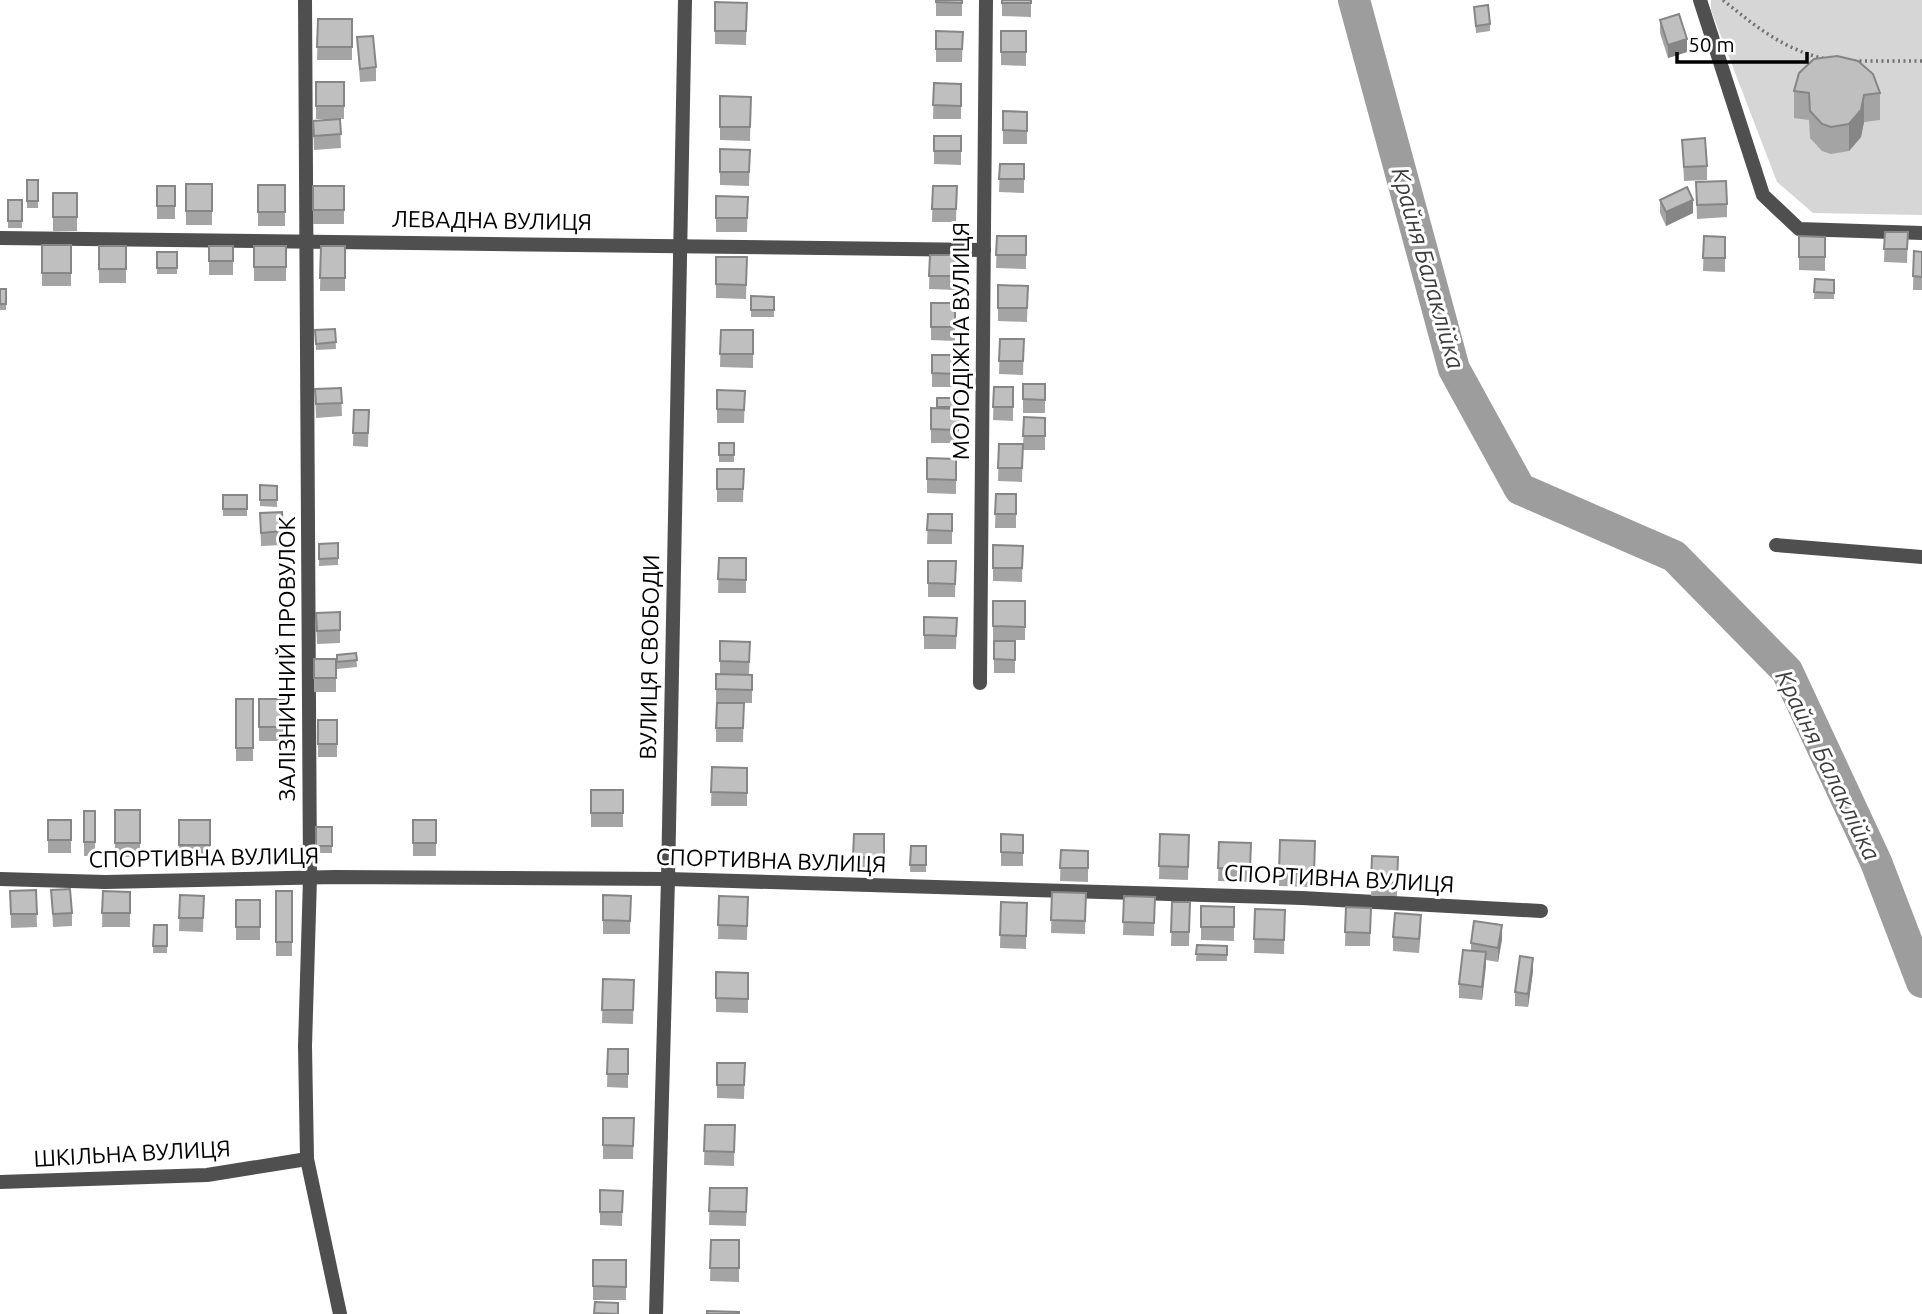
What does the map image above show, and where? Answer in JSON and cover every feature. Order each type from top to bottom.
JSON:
[{"type":"street","name":"ЗАЛІЗНИЧНИЙ ПРОВУЛОК","points":[[305,0],[310,878],[305,1046],[307,1160],[340,1314]]},
{"type":"street","name":"ВУЛИЦЯ СВОБОДИ","points":[[656,1314],[668,879],[685,0]]},
{"type":"street","name":"МОЛОДІЖНА ВУЛИЦЯ","points":[[980,683],[986,0]]},
{"type":"street","points":[[1700,0],[1763,195],[1798,229],[1922,233]]},
{"type":"street","name":"ЛЕВАДНА ВУЛИЦЯ","points":[[0,237],[984,250]]},
{"type":"street","points":[[1776,545],[1922,557]]},
{"type":"street","name":"СПОРТИВНА ВУЛИЦЯ","points":[[0,879],[105,882],[310,878],[668,879],[1288,897],[1541,911]]},
{"type":"street","name":"ШКІЛЬНА ВУЛИЦЯ","points":[[0,1182],[207,1175],[307,1160]]},
{"type":"path","points":[[1723,0],[1765,34],[1803,54],[1836,61]]},
{"type":"path","points":[[1849,61],[1922,61]]},
{"type":"shaded area","points":[[1711,0],[1922,0],[1922,215],[1813,213],[1777,182],[1711,10]]},
{"type":"building","points":[[962,0],[962,3],[936,2]]},
{"type":"building","points":[[1002,0],[1031,0],[1031,3],[1002,3]]},
{"type":"building","points":[[715,2],[747,3],[746,31],[715,31]]},
{"type":"building","points":[[1488,5],[1490,24],[1476,26],[1474,7]]},
{"type":"building","points":[[1679,14],[1687,39],[1668,45],[1660,20]]},
{"type":"building","points":[[318,19],[352,19],[352,47],[317,47]]},
{"type":"building","points":[[936,31],[963,32],[962,49],[936,49]]},
{"type":"building","points":[[1001,31],[1026,31],[1026,52],[1001,52]]},
{"type":"building","points":[[373,36],[376,67],[360,69],[357,37]]},
{"type":"building","points":[[1837,56],[1858,61],[1873,74],[1880,93],[1864,95],[1861,110],[1849,124],[1831,127],[1822,124],[1810,111],[1809,93],[1794,91],[1799,73],[1814,59]]},
{"type":"building","points":[[316,82],[344,82],[344,106],[316,106]]},
{"type":"building","points":[[934,83],[961,84],[961,106],[933,105]]},
{"type":"building","points":[[720,96],[751,97],[750,127],[720,127]]},
{"type":"building","points":[[1003,111],[1027,112],[1027,131],[1003,130]]},
{"type":"building","points":[[340,119],[341,134],[314,136],[313,121]]},
{"type":"building","points":[[934,136],[961,136],[961,151],[934,151]]},
{"type":"building","points":[[1705,138],[1707,166],[1684,167],[1682,140]]},
{"type":"building","points":[[720,149],[750,150],[749,172],[720,172]]},
{"type":"building","points":[[1000,164],[1024,164],[1024,179],[999,179]]},
{"type":"building","points":[[27,180],[38,180],[38,201],[27,201]]},
{"type":"building","points":[[1726,181],[1727,204],[1697,205],[1696,182]]},
{"type":"building","points":[[186,184],[212,184],[212,211],[186,211]]},
{"type":"building","points":[[258,185],[285,185],[285,212],[258,212]]},
{"type":"building","points":[[157,186],[175,186],[175,206],[157,206]]},
{"type":"building","points":[[313,186],[344,186],[344,210],[313,210]]},
{"type":"building","points":[[933,186],[957,186],[956,209],[932,209]]},
{"type":"building","points":[[1687,187],[1693,200],[1666,212],[1660,200]]},
{"type":"building","points":[[53,193],[77,193],[77,217],[53,217]]},
{"type":"building","points":[[716,196],[748,197],[747,218],[716,218]]},
{"type":"building","points":[[8,200],[22,200],[22,221],[8,221]]},
{"type":"building","points":[[1885,232],[1908,232],[1907,249],[1884,249]]},
{"type":"building","points":[[997,236],[1026,236],[1026,255],[996,255]]},
{"type":"building","points":[[1704,236],[1725,237],[1725,258],[1703,258]]},
{"type":"building","points":[[1799,236],[1825,237],[1825,257],[1799,257]]},
{"type":"building","points":[[42,245],[71,245],[71,273],[42,273]]},
{"type":"building","points":[[99,246],[126,246],[126,269],[99,269]]},
{"type":"building","points":[[209,246],[233,246],[233,261],[209,261]]},
{"type":"building","points":[[254,246],[286,246],[286,267],[254,267]]},
{"type":"building","points":[[321,246],[345,246],[345,278],[320,278]]},
{"type":"building","points":[[1914,251],[1922,252],[1922,277],[1913,276]]},
{"type":"building","points":[[157,252],[177,252],[177,268],[157,268]]},
{"type":"building","points":[[930,255],[956,255],[956,276],[929,276]]},
{"type":"building","points":[[716,257],[747,257],[746,285],[716,284]]},
{"type":"building","points":[[1815,279],[1834,280],[1834,293],[1814,292]]},
{"type":"building","points":[[998,285],[1028,286],[1027,308],[998,308]]},
{"type":"building","points":[[0,289],[6,289],[6,304],[0,304]]},
{"type":"building","points":[[751,296],[774,297],[774,310],[751,310]]},
{"type":"building","points":[[931,303],[955,303],[955,327],[931,327]]},
{"type":"building","points":[[335,329],[336,342],[316,344],[315,330]]},
{"type":"building","points":[[721,330],[753,330],[753,354],[720,354]]},
{"type":"building","points":[[1000,339],[1024,339],[1023,361],[999,361]]},
{"type":"building","points":[[932,355],[957,355],[956,374],[932,373]]},
{"type":"building","points":[[1023,384],[1045,384],[1045,400],[1023,399]]},
{"type":"building","points":[[994,387],[1013,387],[1013,407],[993,407]]},
{"type":"building","points":[[341,388],[342,403],[316,404],[315,389]]},
{"type":"building","points":[[717,390],[745,391],[744,410],[717,409]]},
{"type":"building","points":[[937,398],[957,398],[957,407],[937,407]]},
{"type":"building","points":[[931,408],[959,409],[958,430],[931,429]]},
{"type":"building","points":[[354,410],[369,410],[368,433],[353,433]]},
{"type":"building","points":[[1024,417],[1045,418],[1045,436],[1023,436]]},
{"type":"building","points":[[719,443],[734,443],[734,455],[719,455]]},
{"type":"building","points":[[999,444],[1023,444],[1022,468],[998,468]]},
{"type":"building","points":[[927,458],[956,459],[956,480],[927,479]]},
{"type":"building","points":[[717,469],[744,469],[743,489],[717,489]]},
{"type":"building","points":[[260,485],[277,486],[277,500],[260,500]]},
{"type":"building","points":[[996,494],[1016,494],[1016,514],[995,514]]},
{"type":"building","points":[[223,495],[247,495],[247,509],[223,509]]},
{"type":"building","points":[[282,512],[283,531],[261,533],[260,513]]},
{"type":"building","points":[[928,514],[952,514],[952,531],[927,530]]},
{"type":"building","points":[[338,543],[338,558],[319,559],[319,544]]},
{"type":"building","points":[[993,545],[1023,546],[1022,568],[993,568]]},
{"type":"building","points":[[719,558],[746,558],[746,580],[718,579]]},
{"type":"building","points":[[928,561],[956,561],[955,584],[928,583]]},
{"type":"building","points":[[993,601],[1025,601],[1025,627],[993,626]]},
{"type":"building","points":[[340,612],[340,630],[317,631],[316,613]]},
{"type":"building","points":[[924,617],[957,618],[956,636],[924,635]]},
{"type":"building","points":[[720,641],[750,642],[749,662],[720,661]]},
{"type":"building","points":[[994,641],[1015,641],[1015,660],[994,659]]},
{"type":"building","points":[[356,653],[357,660],[337,662],[337,655]]},
{"type":"building","points":[[314,659],[336,659],[336,678],[314,678]]},
{"type":"building","points":[[716,674],[752,675],[752,690],[716,689]]},
{"type":"building","points":[[236,699],[253,699],[253,748],[236,748]]},
{"type":"building","points":[[259,699],[289,699],[289,727],[259,727]]},
{"type":"building","points":[[717,703],[744,703],[743,728],[716,728]]},
{"type":"building","points":[[318,720],[337,720],[337,744],[318,744]]},
{"type":"building","points":[[712,767],[747,768],[747,793],[711,792]]},
{"type":"building","points":[[591,790],[623,790],[623,813],[591,813]]},
{"type":"building","points":[[115,810],[140,810],[140,843],[115,843]]},
{"type":"building","points":[[84,811],[95,811],[95,842],[84,842]]},
{"type":"building","points":[[48,820],[71,820],[71,840],[48,840]]},
{"type":"building","points":[[179,820],[210,820],[210,845],[179,845]]},
{"type":"building","points":[[413,820],[436,820],[436,843],[413,843]]},
{"type":"building","points":[[316,827],[332,827],[332,846],[316,846]]},
{"type":"building","points":[[854,834],[884,834],[884,858],[853,857]]},
{"type":"building","points":[[1001,834],[1023,835],[1023,853],[1001,852]]},
{"type":"building","points":[[1160,834],[1189,835],[1188,867],[1159,866]]},
{"type":"building","points":[[1280,840],[1315,841],[1314,874],[1279,873]]},
{"type":"building","points":[[1219,842],[1251,843],[1250,869],[1218,868]]},
{"type":"building","points":[[911,846],[926,846],[926,865],[910,865]]},
{"type":"building","points":[[1061,850],[1088,851],[1088,868],[1060,868]]},
{"type":"building","points":[[1372,856],[1398,857],[1397,883],[1371,882]]},
{"type":"building","points":[[70,889],[72,913],[53,914],[51,890]]},
{"type":"building","points":[[36,890],[37,914],[11,914],[10,891]]},
{"type":"building","points":[[103,891],[130,892],[130,913],[102,913]]},
{"type":"building","points":[[276,891],[292,891],[292,942],[276,942]]},
{"type":"building","points":[[1052,892],[1086,893],[1085,921],[1051,920]]},
{"type":"building","points":[[180,895],[204,896],[203,918],[179,918]]},
{"type":"building","points":[[603,895],[631,896],[630,921],[603,920]]},
{"type":"building","points":[[719,896],[748,897],[747,926],[718,925]]},
{"type":"building","points":[[1124,896],[1155,897],[1154,923],[1123,922]]},
{"type":"building","points":[[236,900],[260,900],[260,927],[236,927]]},
{"type":"building","points":[[1001,902],[1027,903],[1026,936],[1000,935]]},
{"type":"building","points":[[1172,902],[1190,902],[1189,932],[1171,932]]},
{"type":"building","points":[[1201,906],[1234,907],[1234,927],[1201,927]]},
{"type":"building","points":[[1346,907],[1371,908],[1370,933],[1345,932]]},
{"type":"building","points":[[1255,909],[1285,910],[1284,940],[1254,939]]},
{"type":"building","points":[[1395,913],[1421,915],[1419,939],[1393,937]]},
{"type":"building","points":[[1474,921],[1502,925],[1498,948],[1471,943]]},
{"type":"building","points":[[154,925],[167,925],[167,946],[153,946]]},
{"type":"building","points":[[1197,945],[1227,946],[1227,955],[1196,954]]},
{"type":"building","points":[[1463,950],[1486,952],[1482,987],[1459,984]]},
{"type":"building","points":[[1520,956],[1533,958],[1528,994],[1515,992]]},
{"type":"building","points":[[716,972],[748,973],[748,999],[716,998]]},
{"type":"building","points":[[603,979],[634,980],[633,1010],[602,1010]]},
{"type":"building","points":[[608,1049],[628,1049],[628,1074],[607,1074]]},
{"type":"building","points":[[717,1063],[745,1063],[744,1085],[717,1085]]},
{"type":"building","points":[[603,1118],[634,1118],[633,1146],[603,1145]]},
{"type":"building","points":[[705,1125],[735,1125],[734,1152],[704,1151]]},
{"type":"building","points":[[710,1188],[747,1188],[746,1212],[709,1211]]},
{"type":"building","points":[[600,1190],[623,1191],[622,1212],[600,1212]]},
{"type":"building","points":[[711,1240],[739,1240],[739,1268],[710,1268]]},
{"type":"building","points":[[593,1260],[626,1260],[626,1287],[593,1286]]},
{"type":"building","points":[[595,1302],[618,1303],[618,1314],[594,1313]]},
{"type":"building","points":[[707,1311],[739,1312],[739,1314],[707,1314]]},
{"type":"waterway","name":"Крайня Балаклійка","points":[[1354,0],[1454,369],[1520,489],[1674,556],[1787,671],[1876,862],[1922,982]]}]
